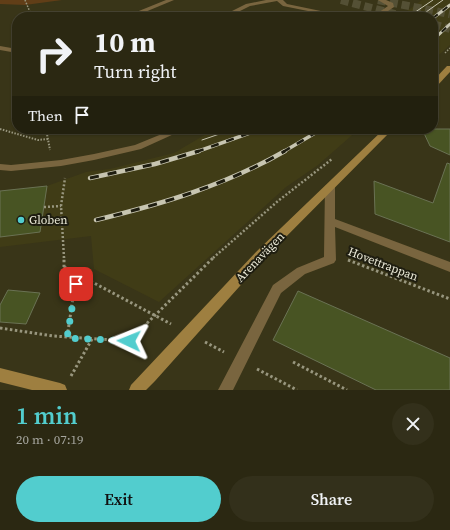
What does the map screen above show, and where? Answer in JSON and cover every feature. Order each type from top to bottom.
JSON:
[{"type":"main road","points":[[438,80],[450,68]]},
{"type":"main road","name":"Arenavägen","points":[[136,390],[171,356],[243,274],[384,134]]},
{"type":"main road","points":[[0,375],[60,390]]},
{"type":"street","points":[[140,12],[171,0]]},
{"type":"street","points":[[233,12],[248,5],[276,0]]},
{"type":"street","points":[[279,0],[290,12]]},
{"type":"street","points":[[381,0],[391,4],[391,7],[383,12]]},
{"type":"street","points":[[285,5],[321,12]]},
{"type":"street","points":[[0,48],[12,50]]},
{"type":"street","points":[[0,167],[11,168],[61,163],[94,157],[138,147],[169,134]]},
{"type":"street","points":[[226,390],[277,289],[301,271],[330,260],[330,186]]},
{"type":"street","points":[[330,221],[450,266]]},
{"type":"path","points":[[25,0],[30,12]]},
{"type":"path","points":[[0,128],[12,132]]},
{"type":"path","points":[[19,134],[38,140],[48,139]]},
{"type":"path","points":[[0,328],[67,338],[129,341],[188,280],[294,186],[333,159]]},
{"type":"path","points":[[64,174],[65,178],[61,206],[64,267],[61,286],[76,284],[67,338]]},
{"type":"path","points":[[44,207],[61,206]]},
{"type":"path","name":"Hovettrappan","points":[[330,253],[450,299]]},
{"type":"path","points":[[50,332],[53,336]]},
{"type":"path","points":[[70,377],[92,339]]},
{"type":"path","points":[[293,362],[347,390]]},
{"type":"shaded area","points":[[0,0],[62,0],[25,5],[0,4]]},
{"type":"shaded area","points":[[422,0],[450,0],[450,45],[438,56],[438,12],[406,12]]},
{"type":"shaded area","points":[[206,134],[353,134],[318,165],[286,187],[159,302],[94,269],[91,236],[0,247],[0,194],[47,186],[86,172],[110,169],[174,153]]},
{"type":"building","points":[[438,129],[450,129],[450,155],[430,146],[424,134],[438,134]]},
{"type":"building","points":[[447,163],[450,164],[450,242],[375,214],[374,181],[433,203]]},
{"type":"building","name":"Globen","points":[[47,186],[40,232],[0,237],[0,191]]},
{"type":"building","points":[[8,290],[40,293],[26,324],[0,322],[0,305]]},
{"type":"building","points":[[298,291],[450,358],[450,390],[376,390],[273,340]]},
{"type":"tunnel","points":[[341,0],[387,12]]},
{"type":"tunnel","points":[[378,0],[450,14]]},
{"type":"tunnel","points":[[438,25],[450,29]]},
{"type":"tram line","points":[[415,12],[433,0]]},
{"type":"tram line","points":[[426,12],[443,0]]},
{"type":"tram line","points":[[202,140],[219,134]]},
{"type":"railway","points":[[438,14],[450,5]]},
{"type":"railway","points":[[438,35],[450,24]]},
{"type":"railway","points":[[198,151],[247,134]]},
{"type":"railway","points":[[283,152],[314,134]]},
{"type":"railway","points":[[90,178],[155,164],[198,151]]},
{"type":"railway","points":[[96,220],[169,200],[217,184],[285,151]]},
{"type":"place","name":"Globen","points":[[21,220]]},
{"type":"route","points":[[76,284],[67,338],[129,341]]}]
